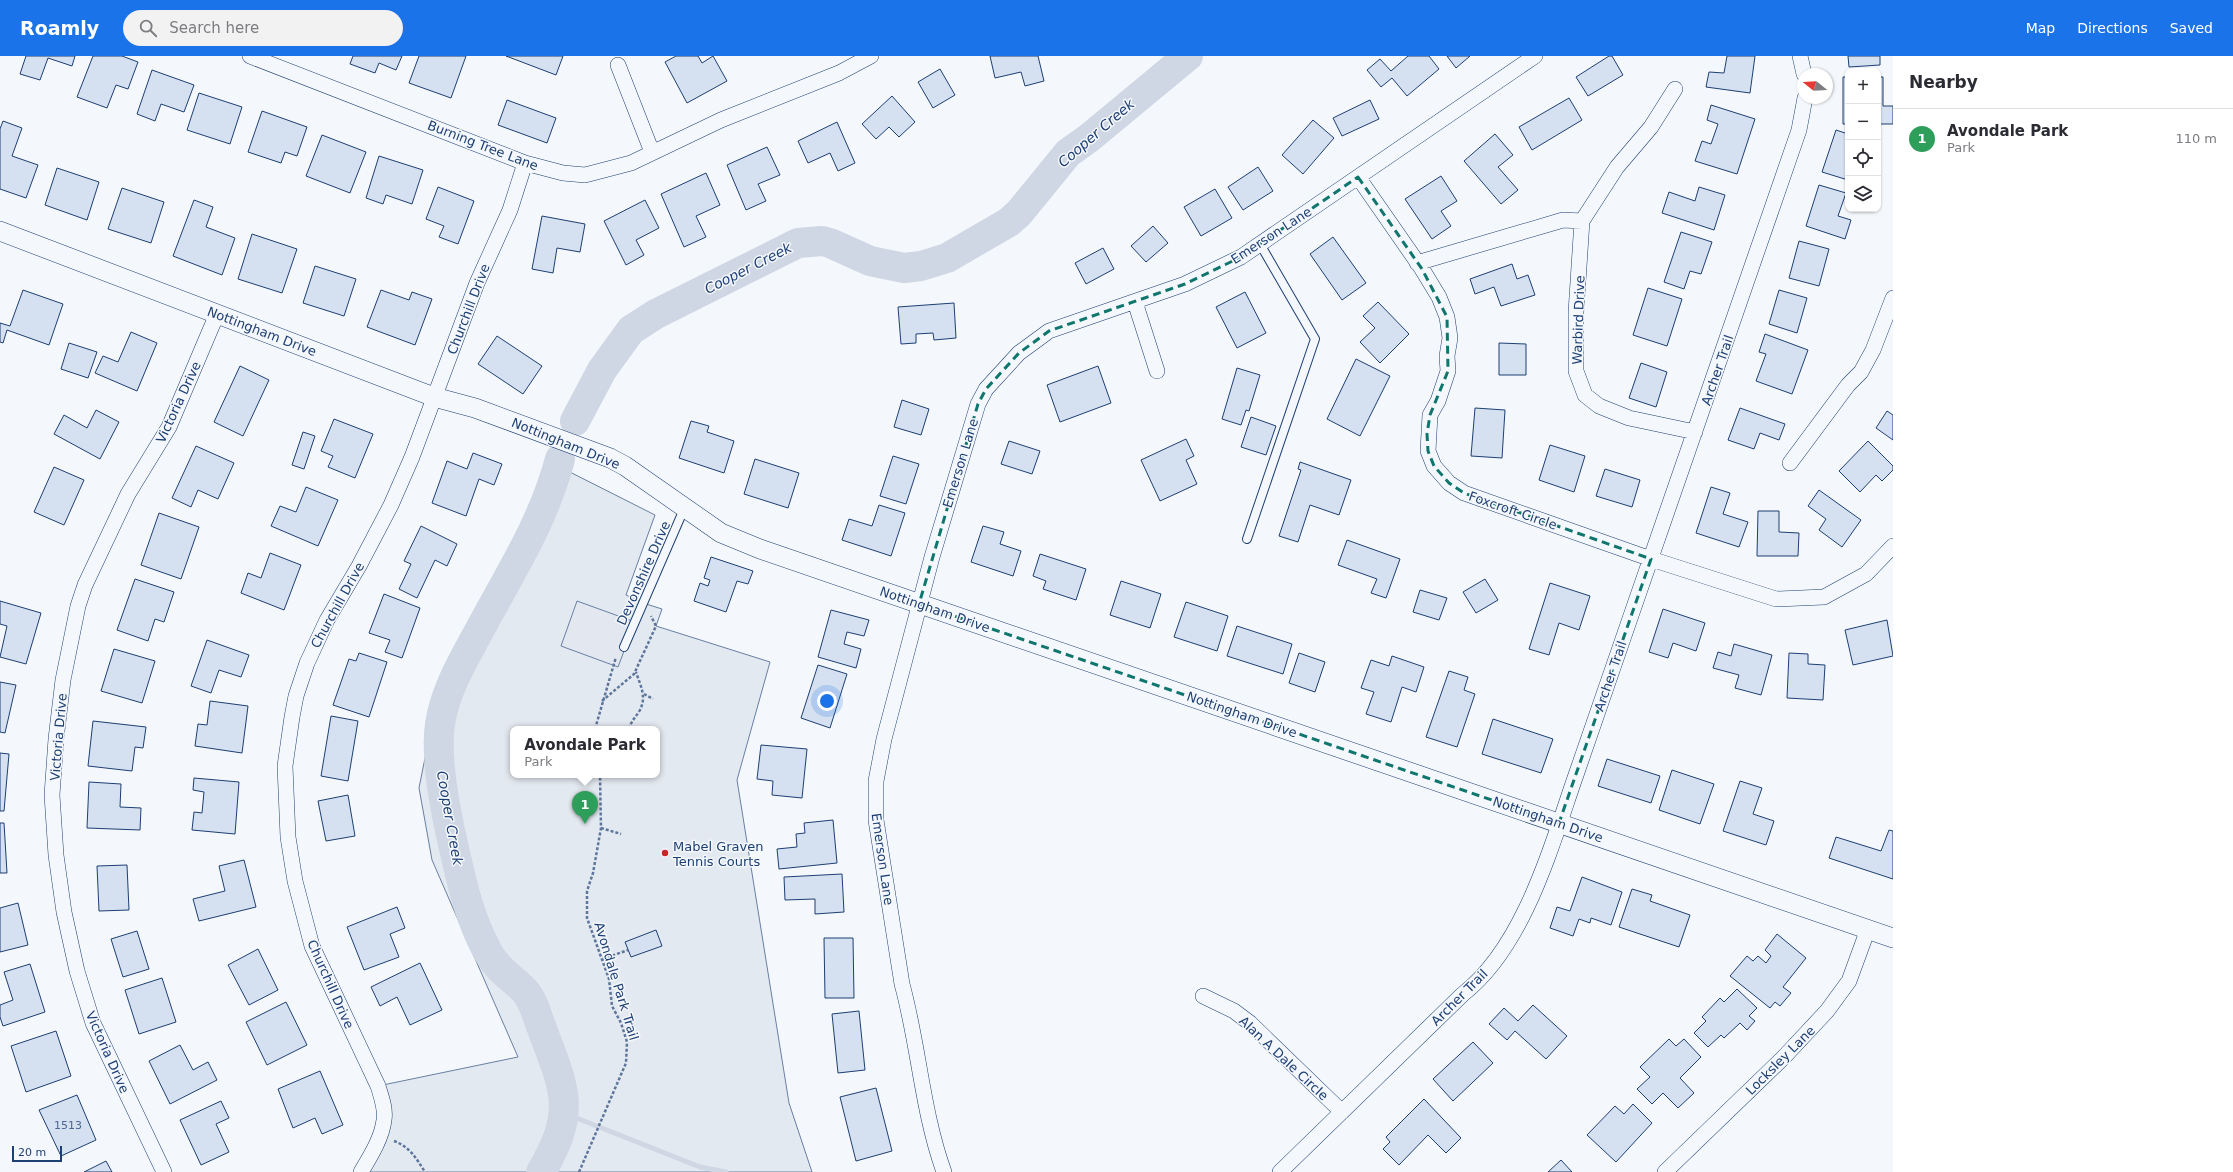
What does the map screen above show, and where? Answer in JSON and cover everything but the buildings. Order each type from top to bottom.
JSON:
[{"type":"street","name":"Burning Tree Lane","points":[[250,56],[525,163],[563,173],[586,175],[631,163],[721,120],[839,72],[871,56]]},
{"type":"street","name":"Emerson Lane","points":[[944,1172],[934,1146],[902,984],[876,820],[876,781],[884,739],[919,604],[978,404],[986,389],[1019,353],[1049,331],[1076,320],[1135,302],[1185,284],[1241,257],[1535,56]]},
{"type":"street","points":[[1800,56],[1803,68]]},
{"type":"street","points":[[618,65],[652,152]]},
{"type":"street","name":"Warbird Drive","points":[[1675,89],[1651,127],[1617,167],[1582,221],[1576,312],[1576,371],[1584,395],[1599,406],[1629,418],[1695,432]]},
{"type":"street","name":"Archer Trail","points":[[1280,1172],[1474,985],[1494,962],[1517,927],[1534,891],[1559,823],[1799,130],[1804,104]]},
{"type":"street","name":"Churchill Drive","points":[[361,1172],[379,1136],[384,1120],[383,1105],[378,1086],[312,946],[295,881],[288,837],[285,766],[296,696],[307,663],[326,620],[359,566],[391,505],[412,457],[477,283],[510,210],[525,163]]},
{"type":"street","name":"Foxcroft Circle","points":[[1358,177],[1440,297],[1447,317],[1450,338],[1447,356],[1448,372],[1438,400],[1430,415],[1427,434],[1428,451],[1434,466],[1449,483],[1464,493],[1651,558],[1776,599],[1824,597],[1866,574],[1893,546]]},
{"type":"street","points":[[1417,263],[1563,220],[1582,221]]},
{"type":"street","name":"Nottingham Drive","points":[[0,231],[434,397],[475,408],[610,458],[657,488],[684,509],[721,533],[760,549],[1893,938]]},
{"type":"street","points":[[1790,463],[1848,385],[1861,372],[1873,350],[1893,298]]},
{"type":"street","points":[[1135,302],[1157,371]]},
{"type":"street","name":"Victoria Drive","points":[[164,1172],[93,1023],[77,971],[64,912],[56,855],[52,795],[56,739],[63,680],[78,606],[85,586],[128,494],[169,428],[217,314]]},
{"type":"street","name":"Locksley Lane","points":[[1665,1172],[1783,1058],[1827,1011],[1849,981],[1868,929]]},
{"type":"street","name":"Alan A Dale Circle","points":[[1203,996],[1234,1011],[1250,1023],[1342,1112]]},
{"type":"lane","points":[[1247,539],[1315,339],[1260,244]]},
{"type":"lane","name":"Devonshire Drive","points":[[621,650],[645,601],[684,509]]},
{"type":"path","points":[[602,701],[636,672],[656,626],[645,601]]},
{"type":"path","points":[[596,726],[602,701],[621,650]]},
{"type":"path","points":[[629,726],[630,722],[640,710],[644,694],[636,672]]},
{"type":"path","points":[[644,694],[653,698]]},
{"type":"path","name":"Avondale Park Trail","points":[[579,1172],[626,1063],[628,1042],[621,1023],[612,1006],[609,979],[587,918],[587,890],[593,873],[601,828],[600,778]]},
{"type":"path","points":[[601,828],[621,834]]},
{"type":"path","points":[[603,959],[628,950]]},
{"type":"path","points":[[379,1136],[405,1145],[413,1153],[425,1172]]},
{"type":"highlighted area","points":[[1358,177],[1422,269],[1447,317],[1448,371],[1430,415],[1427,434],[1428,451],[1434,466],[1449,483],[1464,493],[1651,559],[1559,823],[919,604],[978,404],[986,389],[1019,353],[1049,331],[1185,284],[1241,257]]},
{"type":"shaded area","points":[[552,463],[655,515],[626,595],[643,603],[662,609],[656,626],[770,662],[737,780],[789,1103],[812,1172],[361,1172],[379,1136],[378,1086],[518,1057],[432,860],[419,788],[437,698]]},
{"type":"shaded area","points":[[577,601],[635,622],[618,667],[561,646]]},
{"type":"waterway","name":"Cooper Creek","points":[[575,421],[602,370],[631,330],[656,314],[798,243],[822,241],[830,243],[870,261],[904,268],[921,266],[947,258],[1009,222],[1019,213],[1068,153],[1089,138],[1188,56]]},
{"type":"waterway","name":"Cooper Creek","points":[[541,1172],[560,1132],[563,1116],[564,1100],[557,1068],[530,999],[524,990],[501,969],[489,954],[479,935],[468,905],[462,884],[444,799],[439,759],[439,741],[442,711],[450,688],[525,547],[545,505],[560,459]]},
{"type":"waterway","points":[[564,1113],[700,1167],[726,1172]]},
{"type":"place","name":"Avondale Park","points":[[585,824]]},
{"type":"place","name":"Mabel Graven Tennis Courts","points":[[665,853]]}]
